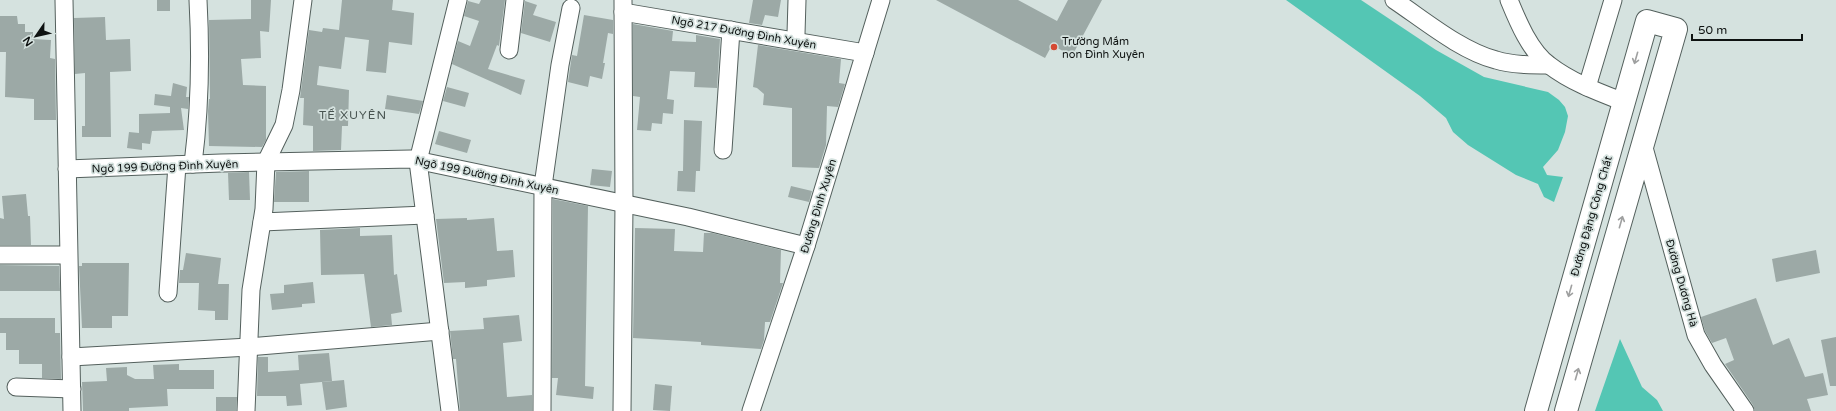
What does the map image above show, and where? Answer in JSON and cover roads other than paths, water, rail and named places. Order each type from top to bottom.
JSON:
[{"type":"main road","name":"Đường Đặng Công Chất","points":[[1536,411],[1646,21],[1676,29],[1643,144]]},
{"type":"main road","points":[[1566,411],[1643,144]]},
{"type":"main road","points":[[1583,244],[1611,255]]},
{"type":"street","points":[[64,0],[72,411]]},
{"type":"street","points":[[168,293],[185,164],[199,116],[200,36],[198,0]]},
{"type":"street","points":[[246,411],[251,290],[264,209],[266,162],[284,125],[291,90],[303,0]]},
{"type":"street","points":[[450,411],[418,161],[458,0]]},
{"type":"street","points":[[509,50],[515,0]]},
{"type":"street","points":[[796,34],[798,0]]},
{"type":"street","name":"Đường Đình Xuyên","points":[[751,411],[806,246],[881,0]]},
{"type":"street","points":[[1394,0],[1460,43],[1495,60],[1513,63],[1548,65]]},
{"type":"street","points":[[1509,0],[1532,46],[1548,65],[1587,87],[1624,102]]},
{"type":"street","points":[[1587,87],[1613,0]]},
{"type":"street","points":[[622,411],[624,204],[623,6]]},
{"type":"street","name":"Ngõ 217 Đường Đình Xuyên","points":[[623,6],[732,30],[865,53]]},
{"type":"street","points":[[542,411],[544,186],[560,65],[571,8]]},
{"type":"street","points":[[723,150],[732,30]]},
{"type":"street","name":"Đường Dương Hà","points":[[1643,144],[1696,335],[1713,365],[1745,411]]},
{"type":"street","name":"Ngõ 199 Đường Đình Xuyên","points":[[67,169],[185,164],[411,159],[544,186],[806,246]]},
{"type":"street","points":[[262,222],[425,215]]},
{"type":"street","points":[[0,256],[68,256]]},
{"type":"street","points":[[71,357],[249,347],[440,331]]},
{"type":"street","points":[[16,387],[72,389]]},
{"type":"place","name":"Trường Mầm non Đình Xuyên","points":[[1054,47]]},
{"type":"district","name":"TẾ XUYÊN","points":[[353,115]]}]
